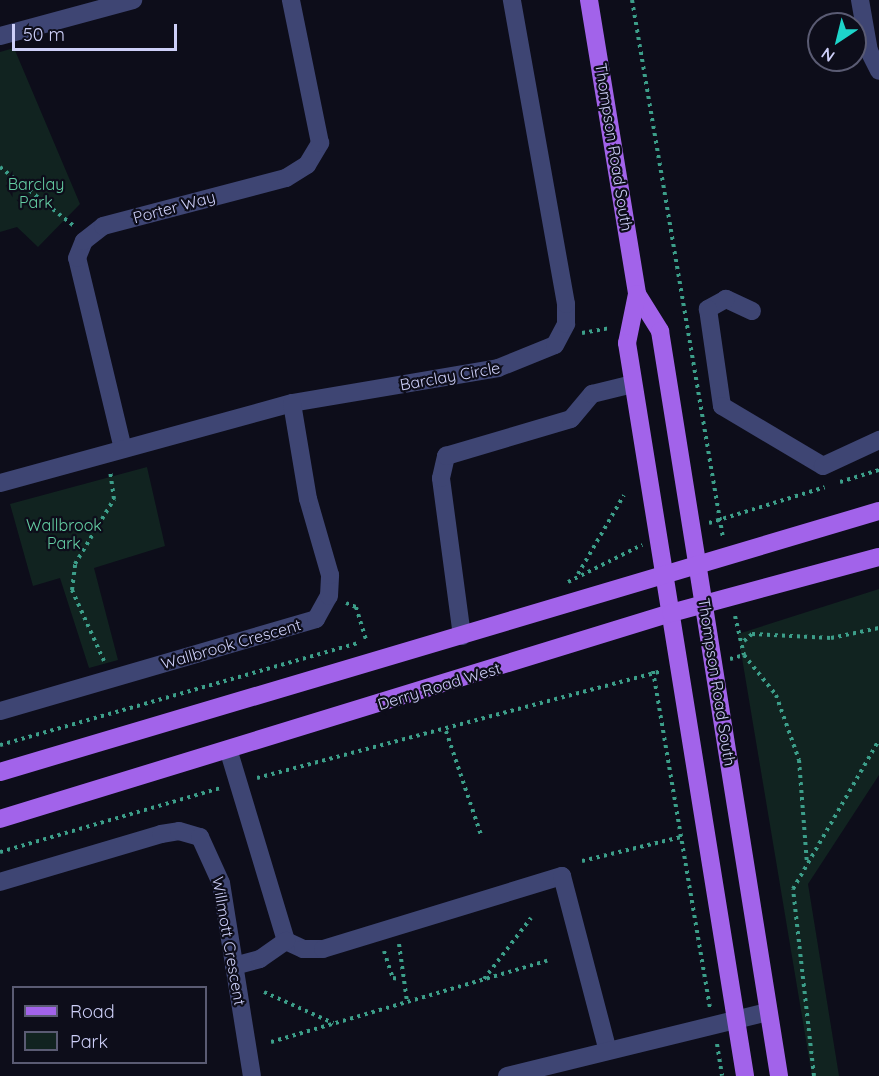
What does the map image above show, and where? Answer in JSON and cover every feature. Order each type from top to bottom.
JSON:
[{"type":"main road","name":"Thompson Road South","points":[[589,0],[637,294],[660,331],[700,565],[704,606],[779,1076]]},
{"type":"main road","name":"Thompson Road South","points":[[637,294],[628,325],[633,384],[745,1076]]},
{"type":"main road","points":[[0,772],[879,511]]},
{"type":"main road","name":"Derry Road West","points":[[0,819],[229,752],[671,614],[732,601],[879,557]]},
{"type":"street","points":[[0,36],[133,0]]},
{"type":"street","name":"Porter Way","points":[[90,237],[103,226],[286,178],[307,165],[320,143],[291,0]]},
{"type":"street","points":[[512,0],[566,304],[561,337]]},
{"type":"street","points":[[860,0],[869,51],[879,71]]},
{"type":"street","points":[[90,237],[77,258],[115,451]]},
{"type":"street","points":[[752,311],[726,299],[708,309],[722,406],[823,466],[879,440]]},
{"type":"street","name":"Barclay Circle","points":[[0,483],[292,403],[498,368],[549,350],[561,337]]},
{"type":"street","points":[[462,636],[441,478],[446,456],[571,420],[592,394],[633,384]]},
{"type":"street","points":[[292,403],[308,499],[330,575],[329,596]]},
{"type":"street","name":"Wallbrook Crescent","points":[[0,711],[300,626],[316,619],[329,596]]},
{"type":"street","points":[[229,752],[286,941],[303,949],[323,949],[562,876],[607,1048]]},
{"type":"street","name":"Willmott Crescent","points":[[0,882],[161,834],[191,833],[215,861],[252,1076]]},
{"type":"street","points":[[234,966],[260,959],[286,941]]},
{"type":"street","points":[[507,1076],[607,1048],[768,1012]]},
{"type":"path","points":[[632,0],[727,558]]},
{"type":"path","points":[[0,167],[90,237]]},
{"type":"path","points":[[561,337],[628,325]]},
{"type":"path","points":[[111,678],[72,590],[75,564],[114,499],[115,451]]},
{"type":"path","points":[[578,575],[624,495]]},
{"type":"path","points":[[329,596],[356,607],[366,640]]},
{"type":"path","points":[[732,601],[744,641],[744,655],[760,669],[789,726],[805,793],[807,864]]},
{"type":"path","points":[[744,641],[752,634],[831,638],[879,628]]},
{"type":"path","points":[[714,663],[744,655]]},
{"type":"path","points":[[0,852],[238,783],[446,731],[653,671],[680,670]]},
{"type":"path","points":[[653,671],[722,1076]]},
{"type":"path","points":[[446,731],[481,835]]},
{"type":"path","points":[[814,1076],[793,889],[879,740]]},
{"type":"path","points":[[582,861],[681,837]]},
{"type":"path","points":[[483,980],[531,918]]},
{"type":"path","points":[[386,931],[390,972],[400,979],[407,1002]]},
{"type":"path","points":[[386,931],[405,968],[400,979]]},
{"type":"path","points":[[271,1042],[547,962]]},
{"type":"path","points":[[264,992],[334,1023]]},
{"type":"green space","name":"Barclay Park","points":[[14,48],[80,204],[38,247],[17,227],[0,232],[0,52]]},
{"type":"green space","name":"Wallbrook Park","points":[[147,467],[165,546],[94,568],[118,660],[89,668],[60,578],[33,586],[10,504]]},
{"type":"green space","points":[[879,589],[879,775],[808,884],[839,1076],[812,1076],[738,634]]}]
